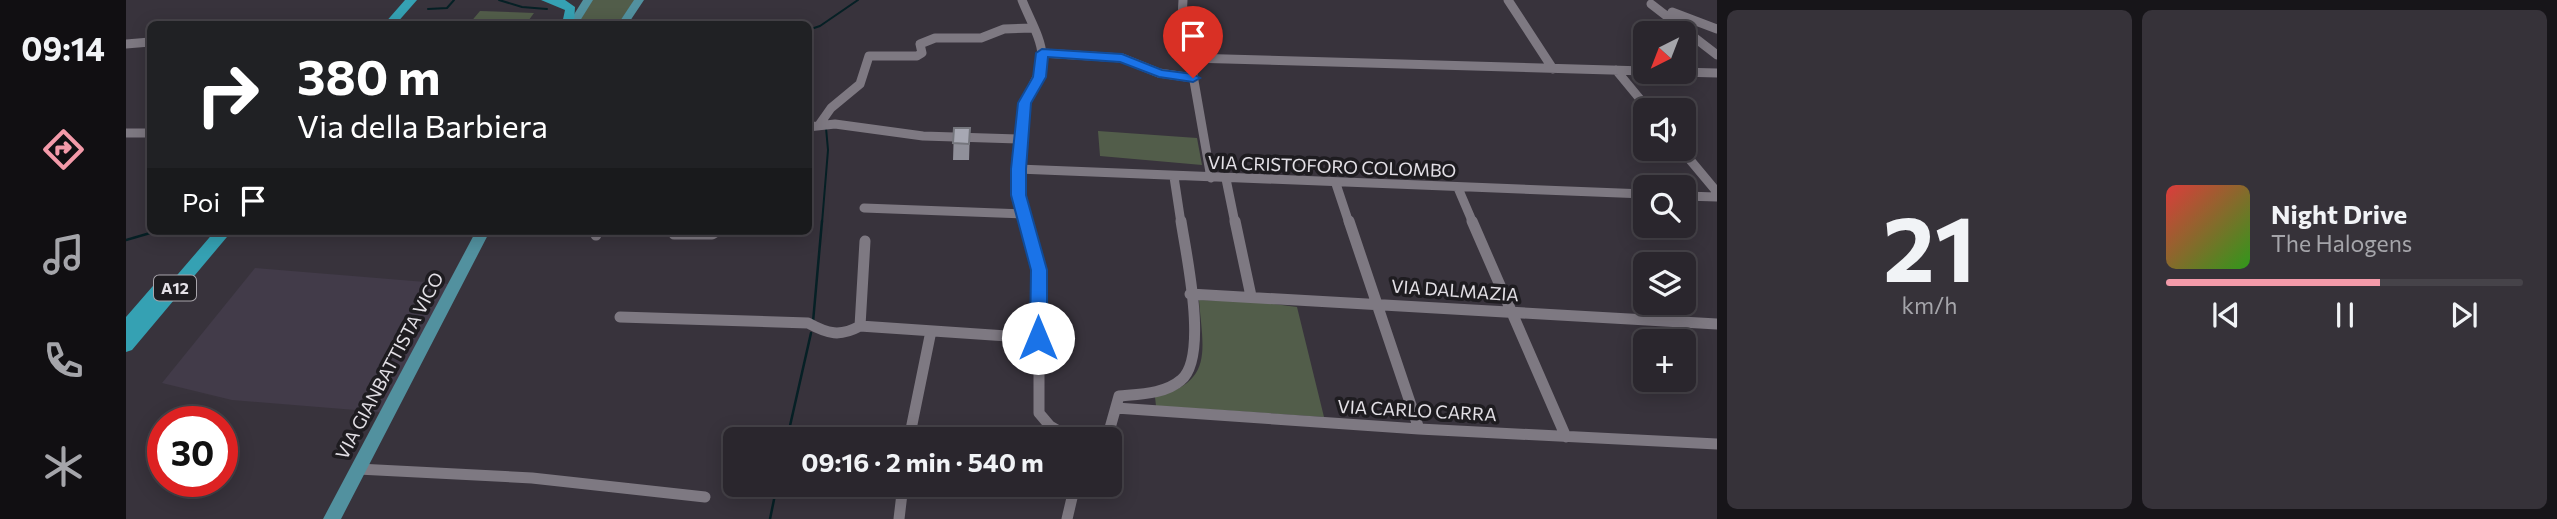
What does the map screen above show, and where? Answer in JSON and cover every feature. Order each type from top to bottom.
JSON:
[{"type":"highway","points":[[393,21],[411,0]]},
{"type":"highway","points":[[404,21],[422,0]]},
{"type":"highway","points":[[547,0],[565,4],[571,9],[572,21]]},
{"type":"highway","points":[[561,0],[576,8],[573,21]]},
{"type":"highway","name":"A12","points":[[126,328],[207,235]]},
{"type":"highway","name":"A12","points":[[126,345],[221,235]]},
{"type":"main road","points":[[573,21],[588,0]]},
{"type":"main road","points":[[625,21],[639,0]]},
{"type":"main road","name":"VIA GIANBATTISTA VICO","points":[[332,519],[481,235]]},
{"type":"street","points":[[1022,0],[1042,53],[1039,77],[1025,103],[1020,139],[1018,195],[1039,270],[1039,413],[1052,427]]},
{"type":"street","points":[[1184,0],[1182,18],[1189,21],[1189,58],[1211,178]]},
{"type":"street","points":[[1508,0],[1553,69]]},
{"type":"street","points":[[1649,2],[1717,29]]},
{"type":"street","points":[[1649,2],[1677,20],[1700,44],[1717,55]]},
{"type":"street","points":[[814,126],[831,107],[860,84],[869,56],[917,56],[922,53],[920,44],[934,38],[981,38],[1004,29],[1033,29]]},
{"type":"street","points":[[126,44],[147,42]]},
{"type":"street","points":[[1042,53],[1122,58],[1159,73],[1193,78]]},
{"type":"street","points":[[1189,58],[1633,71]]},
{"type":"street","points":[[1616,70],[1639,98]]},
{"type":"street","points":[[1696,72],[1717,73]]},
{"type":"street","points":[[814,126],[923,136],[1020,139]]},
{"type":"street","points":[[126,133],[147,134]]},
{"type":"street","points":[[1691,161],[1717,194]]},
{"type":"street","name":"VIA CRISTOFORO COLOMBO","points":[[1018,169],[1336,184],[1633,194]]},
{"type":"street","points":[[1110,427],[1119,396],[1167,389],[1188,373],[1194,353],[1190,294],[1174,177]]},
{"type":"street","points":[[1226,179],[1251,296]]},
{"type":"street","points":[[1336,184],[1419,429]]},
{"type":"street","points":[[1458,188],[1566,437]]},
{"type":"street","points":[[1696,195],[1717,194]]},
{"type":"street","points":[[864,208],[1025,214]]},
{"type":"street","points":[[860,326],[866,241]]},
{"type":"street","name":"VIA DALMAZIA","points":[[1190,294],[1717,324]]},
{"type":"street","points":[[620,317],[808,323],[827,334],[843,335],[860,326],[1038,338]]},
{"type":"street","points":[[911,427],[931,331]]},
{"type":"street","name":"VIA CARLO CARRA","points":[[1116,408],[1419,429],[1717,444]]},
{"type":"street","points":[[358,468],[455,470],[534,476],[705,497]]},
{"type":"street","points":[[899,519],[902,497]]},
{"type":"street","points":[[1067,519],[1072,497]]},
{"type":"shaded area","points":[[255,268],[450,284],[380,412],[232,400],[162,383]]},
{"type":"green space","points":[[591,0],[635,0],[620,21],[579,21]]},
{"type":"green space","points":[[480,11],[534,13],[528,21],[472,21]]},
{"type":"green space","points":[[1098,131],[1197,138],[1202,165],[1100,156]]},
{"type":"green space","points":[[1199,300],[1258,302],[1297,307],[1324,417],[1156,406],[1155,397],[1174,391],[1187,383],[1201,362]]},
{"type":"building","points":[[954,128],[970,128],[969,144],[953,143]]},
{"type":"waterway","points":[[428,9],[447,8],[454,0]]},
{"type":"waterway","points":[[499,0],[522,7],[547,9]]},
{"type":"waterway","points":[[812,29],[858,0]]},
{"type":"waterway","points":[[822,223],[828,150],[826,128]]},
{"type":"waterway","points":[[813,322],[822,221]]},
{"type":"waterway","points":[[126,240],[147,234]]},
{"type":"waterway","points":[[790,427],[811,333]]},
{"type":"waterway","points":[[770,519],[775,497]]},
{"type":"route","points":[[1038,338],[1039,270],[1018,195],[1018,169],[1022,117],[1025,103],[1039,77],[1042,53],[1104,55],[1122,58],[1159,73],[1193,78]]}]
